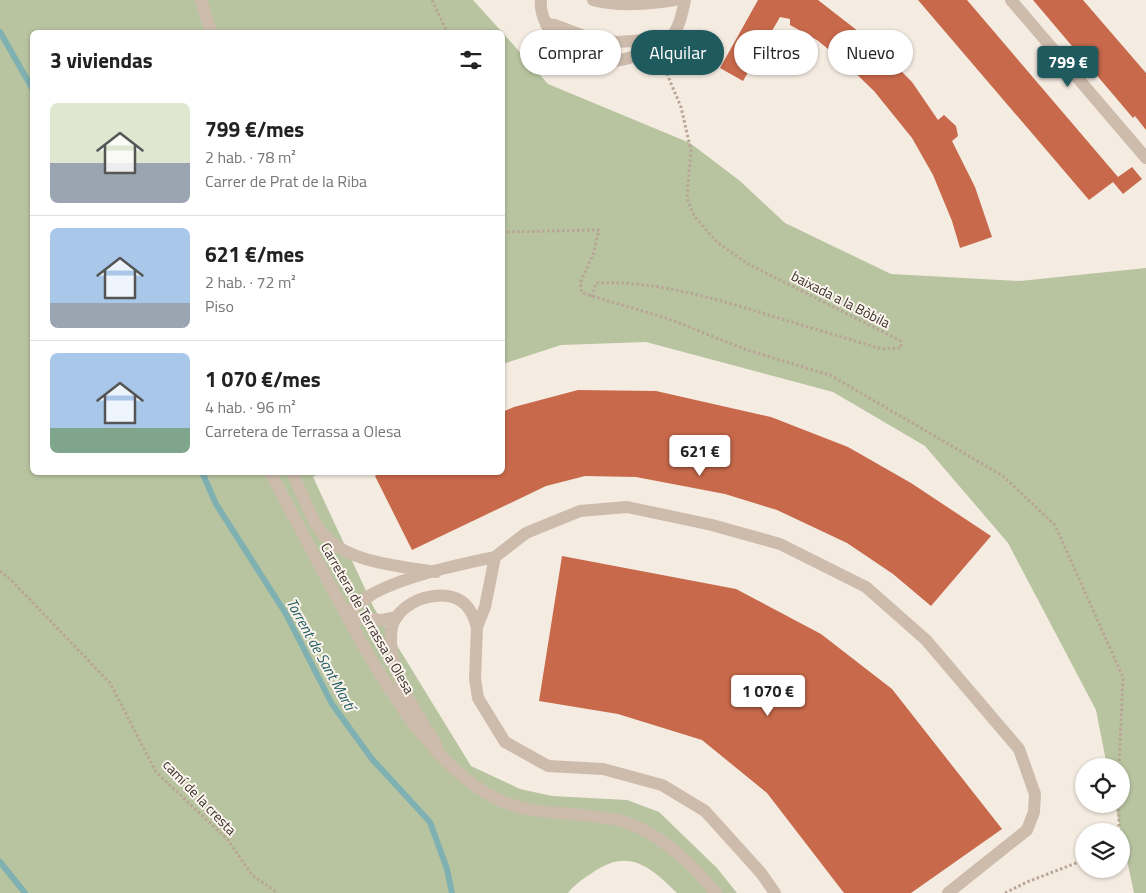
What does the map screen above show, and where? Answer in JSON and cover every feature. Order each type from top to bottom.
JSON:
[{"type":"street","points":[[201,0],[210,30]]},
{"type":"street","points":[[541,0],[541,12],[546,24],[554,40],[566,52],[596,63],[612,62],[631,57]]},
{"type":"street","points":[[592,0],[603,3],[644,4],[675,0]]},
{"type":"street","points":[[676,30],[681,19],[685,0]]},
{"type":"street","points":[[1011,0],[1146,158]]},
{"type":"street","points":[[546,24],[555,25],[592,39],[617,42],[631,41]]},
{"type":"street","name":"Carretera de Terrassa a Olesa","points":[[272,475],[385,684],[421,734],[444,759],[470,782],[498,800],[527,810],[602,817],[624,822],[646,831],[666,843],[704,878],[716,893]]},
{"type":"street","points":[[293,475],[320,529],[335,546],[373,562],[436,572]]},
{"type":"street","points":[[346,615],[373,594],[407,580],[495,557],[526,533],[580,511],[627,507],[712,525],[780,544],[866,587],[926,640],[1019,749],[1035,794],[1034,812],[1027,830],[948,893]]},
{"type":"street","points":[[477,627],[485,607],[495,557]]},
{"type":"street","points":[[444,759],[414,707],[396,670],[391,642],[392,626],[405,609],[418,600],[431,596],[449,595],[464,603],[473,614],[477,627],[475,679],[478,698],[505,742],[548,766],[603,769],[662,785],[705,811],[761,873],[775,893]]},
{"type":"street","points":[[346,615],[382,620],[398,617]]},
{"type":"path","points":[[432,0],[446,30]]},
{"type":"path","name":"baixada a la Bòbila","points":[[592,297],[596,283],[622,282],[654,287],[703,296],[882,349],[901,348],[901,341],[748,264],[718,243],[694,216],[687,198],[691,151],[681,107],[667,75]]},
{"type":"path","points":[[505,232],[599,230],[593,255],[580,283],[582,293],[669,319],[747,350],[830,375],[1003,476],[1055,525],[1123,677],[1119,758]]},
{"type":"path","name":"camí de la cresta","points":[[0,571],[11,580],[110,683],[156,772],[227,839],[253,876],[278,893]]},
{"type":"path","points":[[1004,893],[1075,863]]},
{"type":"green space","points":[[0,0],[473,0],[500,30],[30,30],[30,475],[316,475],[313,477],[374,608],[471,766],[520,789],[552,796],[627,800],[659,812],[717,868],[737,893],[677,893],[648,868],[638,863],[617,861],[605,865],[592,873],[568,893],[0,893]]},
{"type":"green space","points":[[505,35],[520,52],[520,75],[540,75],[548,84],[690,143],[740,181],[785,223],[891,274],[1020,281],[1146,268],[1146,893],[1134,893],[1130,874],[1130,823],[1119,823],[1117,813],[1130,813],[1130,758],[1105,758],[1096,710],[1008,543],[925,446],[833,392],[646,342],[561,345],[505,363]]},
{"type":"building","points":[[758,0],[818,0],[857,30],[828,30],[828,49],[818,41],[818,30],[799,30],[790,25],[790,19],[780,17],[772,30],[741,30]]},
{"type":"building","points":[[918,0],[967,0],[1118,177],[1132,167],[1142,179],[1123,194],[1113,182],[1089,200]]},
{"type":"building","points":[[1033,0],[1083,0],[1146,73],[1146,130],[1135,116],[1133,118]]},
{"type":"building","points":[[734,43],[734,75],[746,75],[743,81],[724,70],[724,61]]},
{"type":"building","points":[[857,75],[905,75],[912,82],[938,120],[944,115],[956,126],[958,136],[952,141],[975,187],[992,237],[960,248],[952,221],[933,175],[912,138],[874,91]]},
{"type":"building","points":[[578,390],[656,391],[771,417],[848,447],[911,483],[991,536],[931,606],[893,574],[847,543],[777,510],[725,494],[636,477],[585,476],[546,486],[412,550],[375,476],[505,475],[505,411]]},
{"type":"building","points":[[562,556],[736,589],[821,634],[892,689],[1002,829],[911,893],[844,893],[767,793],[702,740],[618,714],[539,701]]},
{"type":"waterway","name":"Torrent de Sant Martí","points":[[0,32],[30,84]]},
{"type":"waterway","name":"Torrent de Sant Martí","points":[[203,475],[216,504],[286,614],[332,704],[372,759],[430,822],[447,869],[452,893]]},
{"type":"waterway","points":[[0,862],[25,893]]}]
